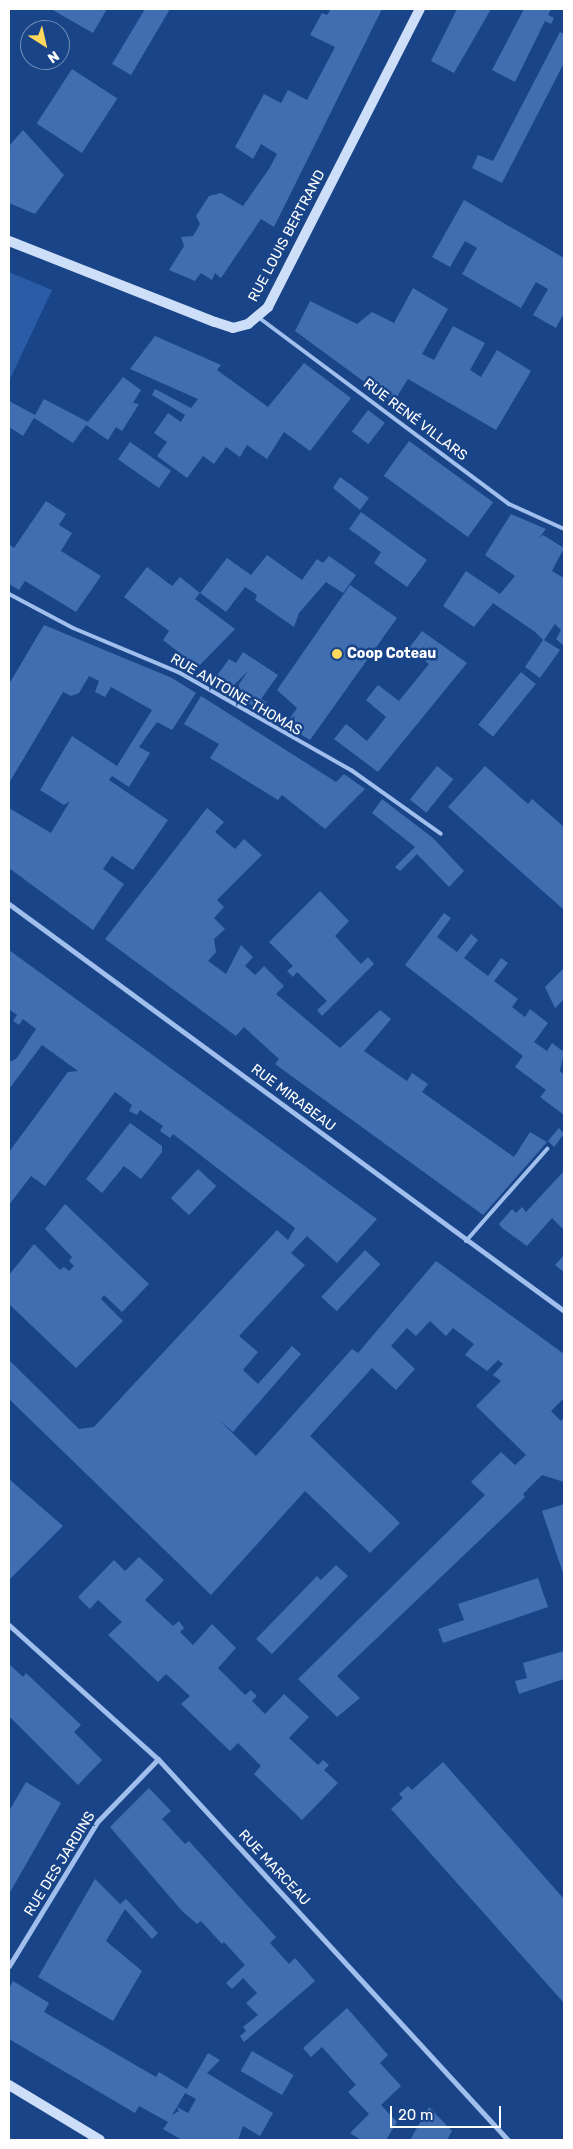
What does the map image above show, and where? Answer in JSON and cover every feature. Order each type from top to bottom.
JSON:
[{"type":"main road","name":"RUE LOUIS BERTRAND","points":[[9,241],[233,328],[258,316],[268,307],[420,9]]},
{"type":"main road","points":[[9,2085],[100,2140]]},
{"type":"street","name":"RUE MIRABEAU","points":[[9,904],[466,1241],[562,1309]]},
{"type":"street","name":"RUE MARCEAU","points":[[9,1625],[158,1759],[508,2140]]},
{"type":"street","name":"RUE DES JARDINS","points":[[9,1966],[98,1821],[158,1759]]},
{"type":"lane","name":"RUE RENÉ VILLARS","points":[[258,316],[509,504],[564,529]]},
{"type":"lane","name":"RUE ANTOINE THOMAS","points":[[9,594],[73,628],[180,673],[350,770],[441,834]]},
{"type":"lane","points":[[466,1241],[547,1149]]},
{"type":"lane","points":[[562,1309],[564,1302]]},
{"type":"shaded area","points":[[9,272],[52,290],[9,381]]},
{"type":"building","points":[[51,9],[107,9],[93,33]]},
{"type":"building","points":[[145,9],[170,9],[131,75],[112,64]]},
{"type":"building","points":[[331,9],[382,9],[274,227],[261,219],[221,278],[215,273],[212,280],[201,273],[195,281],[169,270],[184,246],[181,237],[193,236],[200,224],[196,216],[209,196],[221,193],[243,206],[269,169],[277,154],[261,144],[253,159],[235,147],[264,94],[281,103],[288,90],[307,100],[335,47],[310,35],[322,13],[327,15]]},
{"type":"building","points":[[457,9],[491,9],[454,73],[431,61]]},
{"type":"building","points":[[524,9],[551,9],[548,15],[554,18],[551,24],[545,21],[515,82],[492,70]]},
{"type":"building","points":[[560,32],[564,34],[564,63],[502,183],[472,168],[478,155],[493,161]]},
{"type":"building","points":[[72,69],[117,98],[82,153],[37,124]]},
{"type":"building","points":[[23,130],[64,175],[35,214],[9,203],[9,146]]},
{"type":"building","points":[[464,200],[564,258],[564,313],[556,328],[533,315],[548,289],[536,282],[521,308],[462,274],[477,248],[465,241],[450,267],[432,257]]},
{"type":"building","points":[[413,288],[448,309],[422,354],[434,360],[453,326],[485,343],[470,370],[481,377],[497,350],[531,371],[496,430],[408,379],[393,403],[295,331],[310,301],[357,324],[372,312],[394,323]]},
{"type":"building","points":[[155,336],[221,365],[217,370],[268,407],[304,363],[351,398],[310,451],[284,432],[267,459],[247,445],[240,457],[226,447],[214,464],[203,456],[187,478],[157,456],[167,442],[154,433],[168,413],[181,422],[185,415],[152,395],[155,389],[191,408],[198,399],[130,369]]},
{"type":"building","points":[[123,377],[141,390],[133,403],[139,404],[122,431],[116,427],[108,440],[86,425],[73,443],[34,418],[23,436],[9,427],[9,401],[35,415],[44,399],[88,422]]},
{"type":"building","points":[[368,410],[385,423],[369,444],[352,432]]},
{"type":"building","points":[[409,441],[493,502],[468,537],[384,476]]},
{"type":"building","points":[[130,442],[171,471],[159,488],[118,459]]},
{"type":"building","points":[[340,477],[369,498],[360,510],[333,488]]},
{"type":"building","points":[[46,501],[66,514],[59,525],[72,533],[61,551],[101,576],[76,612],[25,581],[19,590],[9,584],[9,544],[14,548]]},
{"type":"building","points":[[361,512],[427,560],[407,587],[374,563],[381,552],[349,529]]},
{"type":"building","points":[[511,514],[546,529],[539,538],[543,535],[564,548],[552,571],[564,578],[564,646],[556,639],[561,630],[555,624],[544,640],[560,650],[540,678],[525,667],[543,640],[535,632],[493,603],[474,627],[443,606],[466,571],[500,594],[515,576],[485,555]]},
{"type":"building","points":[[267,555],[302,580],[317,559],[323,563],[329,556],[356,575],[343,593],[326,582],[299,613],[294,627],[255,600],[257,595],[245,587],[226,612],[200,593],[227,558],[251,575]]},
{"type":"building","points":[[147,567],[172,586],[180,577],[200,593],[195,599],[235,629],[198,667],[163,640],[169,631],[124,597]]},
{"type":"building","name":"Coop Coteau","points":[[350,585],[397,618],[310,740],[285,725],[297,708],[277,690]]},
{"type":"building","points":[[44,625],[172,678],[196,693],[172,730],[157,722],[146,737],[139,747],[150,753],[129,787],[112,776],[109,780],[168,820],[133,870],[112,856],[103,869],[124,884],[93,930],[9,868],[9,808],[51,833],[70,801],[64,805],[40,790],[72,736],[117,766],[152,710],[111,687],[105,697],[95,692],[99,681],[89,676],[79,693],[71,696],[63,692],[9,783],[9,684]]},
{"type":"building","name":"Coop Coteau","points":[[422,631],[467,663],[378,772],[334,739],[346,724],[367,741],[386,717],[366,700],[378,685],[399,701],[429,664],[409,648]]},
{"type":"building","points":[[243,652],[278,675],[261,699],[267,702],[260,711],[233,693],[248,671],[232,687],[216,677],[229,659],[236,663]]},
{"type":"building","points":[[521,672],[536,684],[493,737],[478,725]]},
{"type":"building","points":[[201,696],[336,782],[344,774],[365,789],[325,829],[282,795],[278,800],[210,758],[219,744],[184,724]]},
{"type":"building","points":[[437,766],[453,779],[426,813],[410,799]]},
{"type":"building","points":[[485,766],[528,804],[532,799],[564,827],[564,910],[448,807]]},
{"type":"building","points":[[382,799],[433,838],[464,871],[449,887],[417,854],[400,871],[395,867],[415,847],[372,813]]},
{"type":"building","points":[[207,808],[224,822],[215,832],[235,849],[244,839],[262,855],[217,900],[224,907],[214,918],[225,929],[214,939],[216,952],[208,961],[226,974],[241,945],[253,957],[245,966],[255,975],[264,966],[284,986],[276,994],[340,1048],[380,1010],[391,1019],[364,1051],[407,1081],[412,1073],[428,1084],[422,1092],[514,1157],[530,1132],[547,1142],[483,1215],[275,1064],[279,1059],[244,1027],[236,1036],[105,939]]},
{"type":"building","points":[[320,891],[349,921],[335,936],[361,964],[368,957],[374,964],[322,1016],[317,1010],[327,1001],[297,972],[293,977],[287,971],[293,966],[269,942]]},
{"type":"building","points":[[444,913],[451,918],[437,937],[457,952],[471,934],[478,940],[464,958],[488,976],[501,958],[508,963],[494,981],[518,999],[512,1007],[525,1017],[530,1009],[548,1023],[534,1042],[547,1051],[552,1043],[564,1052],[560,1071],[564,1075],[564,1115],[540,1097],[546,1090],[515,1067],[523,1056],[405,965]]},
{"type":"building","points":[[9,950],[377,1219],[337,1263],[307,1236],[291,1253],[305,1265],[239,1336],[258,1352],[243,1370],[258,1384],[292,1346],[301,1354],[233,1432],[218,1419],[256,1456],[352,1349],[358,1353],[436,1261],[564,1354],[564,1398],[551,1411],[561,1421],[564,1417],[564,1482],[542,1475],[523,1494],[525,1497],[337,1676],[360,1698],[337,1717],[298,1679],[485,1495],[471,1482],[501,1452],[515,1465],[526,1455],[476,1406],[501,1381],[493,1375],[503,1364],[498,1360],[487,1371],[465,1355],[474,1344],[453,1328],[446,1336],[430,1321],[416,1336],[407,1328],[391,1346],[415,1369],[396,1390],[372,1368],[310,1436],[400,1523],[370,1553],[305,1491],[211,1595],[9,1399],[9,1360],[79,1429],[94,1427],[277,1230],[288,1240],[295,1228],[173,1134],[170,1138],[160,1131],[163,1126],[140,1110],[137,1115],[129,1111],[132,1105],[115,1092],[45,1186],[31,1176],[9,1205],[9,1152],[68,1072],[78,1071],[42,1045],[9,1089],[9,1062],[16,1059],[36,1029],[23,1019],[19,1025],[13,1021],[17,1015],[9,1009]]},
{"type":"building","points":[[564,968],[564,999],[555,1008],[545,987]]},
{"type":"building","points":[[130,1123],[162,1146],[162,1152],[141,1179],[124,1166],[102,1193],[86,1179]]},
{"type":"building","points":[[559,1128],[564,1134],[554,1147],[548,1141]]},
{"type":"building","points":[[198,1169],[216,1186],[189,1215],[171,1198]]},
{"type":"building","points":[[564,1171],[564,1230],[552,1218],[527,1246],[502,1228],[499,1224],[512,1209],[516,1213],[522,1207],[526,1212]]},
{"type":"building","points":[[65,1204],[149,1284],[122,1312],[104,1295],[101,1299],[123,1321],[76,1368],[9,1304],[9,1275],[34,1244],[60,1270],[64,1267],[69,1271],[74,1266],[69,1261],[72,1257],[45,1229]]},
{"type":"building","points":[[365,1250],[380,1264],[337,1311],[321,1297]]},
{"type":"building","points":[[564,1255],[564,1272],[555,1265]]},
{"type":"building","points":[[9,1479],[63,1526],[9,1580]]},
{"type":"building","points":[[564,1504],[564,1576],[542,1511]]},
{"type":"building","points":[[139,1557],[164,1580],[145,1600],[173,1626],[179,1621],[184,1628],[180,1632],[193,1645],[212,1624],[236,1648],[218,1668],[245,1695],[251,1690],[257,1696],[252,1701],[265,1714],[284,1694],[309,1717],[289,1738],[318,1765],[323,1760],[329,1765],[324,1770],[338,1783],[302,1820],[254,1774],[261,1766],[238,1743],[230,1751],[181,1704],[190,1696],[166,1674],[158,1682],[108,1635],[122,1622],[98,1600],[90,1609],[78,1597],[114,1560],[125,1571]]},
{"type":"building","points":[[336,1565],[348,1576],[272,1654],[256,1639],[317,1576],[321,1580]]},
{"type":"building","points":[[538,1578],[548,1607],[443,1643],[438,1629],[464,1620],[458,1604]]},
{"type":"building","points":[[564,1651],[564,1679],[519,1694],[515,1681],[527,1678],[523,1663]]},
{"type":"building","points":[[9,1664],[23,1677],[26,1673],[81,1725],[74,1732],[102,1760],[78,1785],[9,1716]]},
{"type":"building","points":[[443,1762],[564,1899],[564,2003],[391,1809],[403,1798],[399,1794],[408,1786],[412,1790]]},
{"type":"building","points":[[26,1782],[61,1803],[9,1894],[9,1811]]},
{"type":"building","points":[[149,1788],[171,1811],[162,1819],[185,1844],[189,1841],[276,1937],[270,1943],[289,1964],[295,1958],[315,1981],[244,2042],[240,2036],[246,2031],[243,2027],[258,2015],[246,2003],[257,1993],[243,1978],[232,1989],[226,1983],[245,1965],[201,1921],[197,1924],[182,1911],[110,1827]]},
{"type":"building","points":[[95,1879],[120,1904],[126,1899],[158,1933],[152,1939],[125,1909],[106,1941],[142,1971],[113,2021],[38,1977]]},
{"type":"building","points":[[13,1981],[49,2003],[44,2012],[156,2077],[159,2072],[187,2089],[208,2053],[220,2060],[207,2073],[273,2113],[260,2136],[243,2126],[238,2140],[182,2140],[163,2129],[168,2122],[139,2106],[135,2113],[9,2039],[9,1989]],"holes":[[[185,2093],[196,2099],[188,2113],[177,2107]],[[177,2107],[179,2111],[172,2115]]]},
{"type":"building","points":[[347,2008],[388,2055],[380,2063],[401,2086],[381,2105],[397,2122],[386,2140],[361,2140],[350,2133],[369,2114],[348,2092],[356,2085],[322,2047],[311,2057],[303,2048]]},
{"type":"building","points":[[252,2051],[294,2075],[282,2095],[240,2071]]},
{"type":"building","points":[[429,2107],[452,2131],[447,2140],[410,2140]]},
{"type":"place","name":"Coop Coteau","points":[[337,654]]}]
